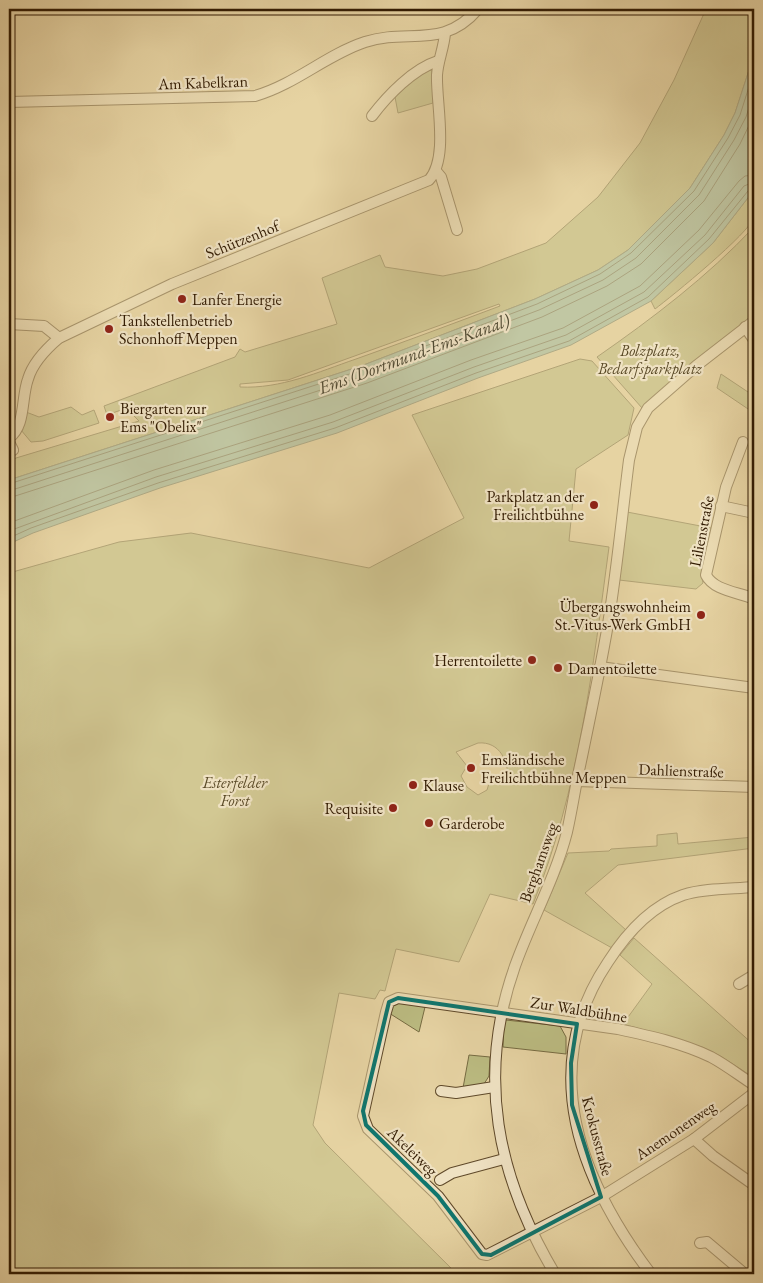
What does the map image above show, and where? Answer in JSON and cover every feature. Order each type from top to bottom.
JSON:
[{"type":"street","points":[[457,230],[441,177],[436,171],[440,152],[438,61],[445,33],[455,29],[478,9]]},
{"type":"street","name":"Am Kabelkran","points":[[9,102],[255,96],[274,91],[340,53],[368,42],[386,38],[445,33]]},
{"type":"street","points":[[372,116],[382,103],[422,68],[438,61]]},
{"type":"street","name":"Schützenhof","points":[[9,440],[18,428],[28,378],[44,351],[59,338],[172,284],[423,183],[429,180],[436,171]]},
{"type":"street","name":"Berghamsweg","points":[[555,1274],[533,1233],[504,1159],[496,1115],[494,1087],[500,1013],[515,964],[558,860],[567,832],[600,667],[629,460],[638,427],[648,408],[655,400],[754,320]]},
{"type":"street","points":[[9,324],[44,326],[59,338]]},
{"type":"street","points":[[745,327],[754,340]]},
{"type":"street","points":[[9,440],[13,450],[9,453]]},
{"type":"street","name":"Lilienstraße","points":[[743,442],[732,468],[721,506],[706,575],[710,582],[716,586],[754,599]]},
{"type":"street","points":[[721,506],[754,513]]},
{"type":"street","points":[[600,667],[754,688]]},
{"type":"street","name":"Dahlienstraße","points":[[577,781],[754,787]]},
{"type":"street","name":"Krokusstraße","points":[[651,1274],[628,1244],[601,1197],[588,1164],[572,1105],[571,1063],[577,1024],[587,998],[605,966],[629,933],[650,914],[666,903],[684,895],[754,887]]},
{"type":"street","points":[[739,984],[754,975]]},
{"type":"street","name":"Zur Waldbühne","points":[[389,1002],[398,998],[642,1035],[696,1050],[713,1058],[754,1085]]},
{"type":"street","name":"Akeleiweg","points":[[389,1002],[363,1111],[366,1125],[438,1196],[482,1254],[491,1255],[533,1233]]},
{"type":"street","points":[[441,1092],[456,1093],[494,1087]]},
{"type":"street","name":"Anemonenweg","points":[[533,1233],[601,1197],[694,1139],[754,1093]]},
{"type":"street","points":[[694,1139],[713,1156],[754,1185]]},
{"type":"street","points":[[440,1180],[452,1173],[504,1159]]},
{"type":"street","points":[[700,1243],[707,1242],[745,1274]]},
{"type":"highlighted area","points":[[398,998],[577,1024],[571,1063],[572,1105],[601,1197],[491,1255],[482,1254],[438,1196],[366,1125],[363,1111],[389,1002]]},
{"type":"green space","points":[[706,9],[754,9],[754,45],[751,64],[735,113],[724,135],[690,188],[628,250],[598,270],[535,299],[361,366],[9,480],[9,462],[16,458],[139,421],[130,412],[123,415],[121,410],[107,415],[104,406],[235,357],[240,349],[245,352],[337,324],[322,278],[380,255],[385,267],[443,276],[477,269],[546,243],[598,197],[640,143],[674,80]],"holes":[[[499,304],[500,306],[299,379],[270,385],[240,387],[240,384],[288,380]]]},
{"type":"green space","points":[[427,68],[432,71],[433,103],[398,113],[395,97]]},
{"type":"green space","points":[[754,190],[755,214],[750,225],[726,250],[655,309],[651,301],[713,243]]},
{"type":"green space","name":"Bolzplatz, Bedarfsparkplatz","points":[[754,227],[754,317],[713,348],[642,408],[597,357],[679,296],[718,263]]},
{"type":"green space","name":"Esterfelder Forst","points":[[580,359],[592,361],[634,408],[628,435],[576,469],[569,541],[609,547],[590,683],[573,773],[549,861],[533,904],[490,894],[459,962],[396,949],[385,991],[380,990],[375,999],[339,993],[313,1125],[325,1143],[457,1274],[9,1274],[9,573],[119,542],[191,533],[369,568],[464,518],[412,415]],"holes":[[[478,743],[492,745],[502,754],[507,767],[508,781],[490,780],[487,790],[478,795],[467,787],[461,776],[467,766],[456,752]]]},
{"type":"green space","points":[[721,374],[754,396],[754,413],[717,388]]},
{"type":"green space","points":[[71,407],[82,415],[94,410],[99,423],[43,441],[31,442],[21,430],[26,412],[39,417]]},
{"type":"green space","points":[[627,512],[711,528],[701,574],[703,583],[696,589],[619,580]]},
{"type":"green space","points":[[677,833],[678,844],[754,837],[754,848],[618,865],[585,893],[626,930],[612,948],[544,910],[568,853],[657,846],[657,835]]},
{"type":"green space","points":[[634,938],[754,1045],[754,1078],[722,1057],[702,1047],[623,1024],[652,984],[620,955]]},
{"type":"green space","points":[[399,1003],[425,1007],[419,1032],[389,1013],[393,1006]]},
{"type":"green space","points":[[506,1020],[560,1026],[566,1037],[566,1054],[503,1047],[504,1022]]},
{"type":"green space","points":[[469,1055],[490,1057],[489,1076],[484,1084],[463,1088]]},
{"type":"water","name":"Ems (Dortmund-Ems-Kanal)","points":[[754,45],[754,190],[713,243],[651,301],[571,345],[478,378],[337,433],[160,488],[33,533],[9,544],[9,480],[361,366],[535,299],[598,270],[628,250],[690,188],[724,135],[735,113],[751,64]]},
{"type":"place","name":"Lanfer Energie","points":[[182,299]]},
{"type":"place","name":"Tankstellenbetrieb Schonhoff Meppen","points":[[109,329]]},
{"type":"place","name":"Biergarten zur Ems \"Obelix\"","points":[[110,417]]},
{"type":"place","name":"Parkplatz an der Freilichtbühne","points":[[594,505]]},
{"type":"place","name":"Übergangswohnheim St.-Vitus-Werk GmbH","points":[[701,615]]},
{"type":"place","name":"Herrentoilette","points":[[532,660]]},
{"type":"place","name":"Damentoilette","points":[[558,668]]},
{"type":"place","name":"Emsländische Freilichtbühne Meppen","points":[[471,768]]},
{"type":"place","name":"Klause","points":[[413,785]]},
{"type":"place","name":"Requisite","points":[[393,808]]},
{"type":"place","name":"Garderobe","points":[[429,823]]}]
